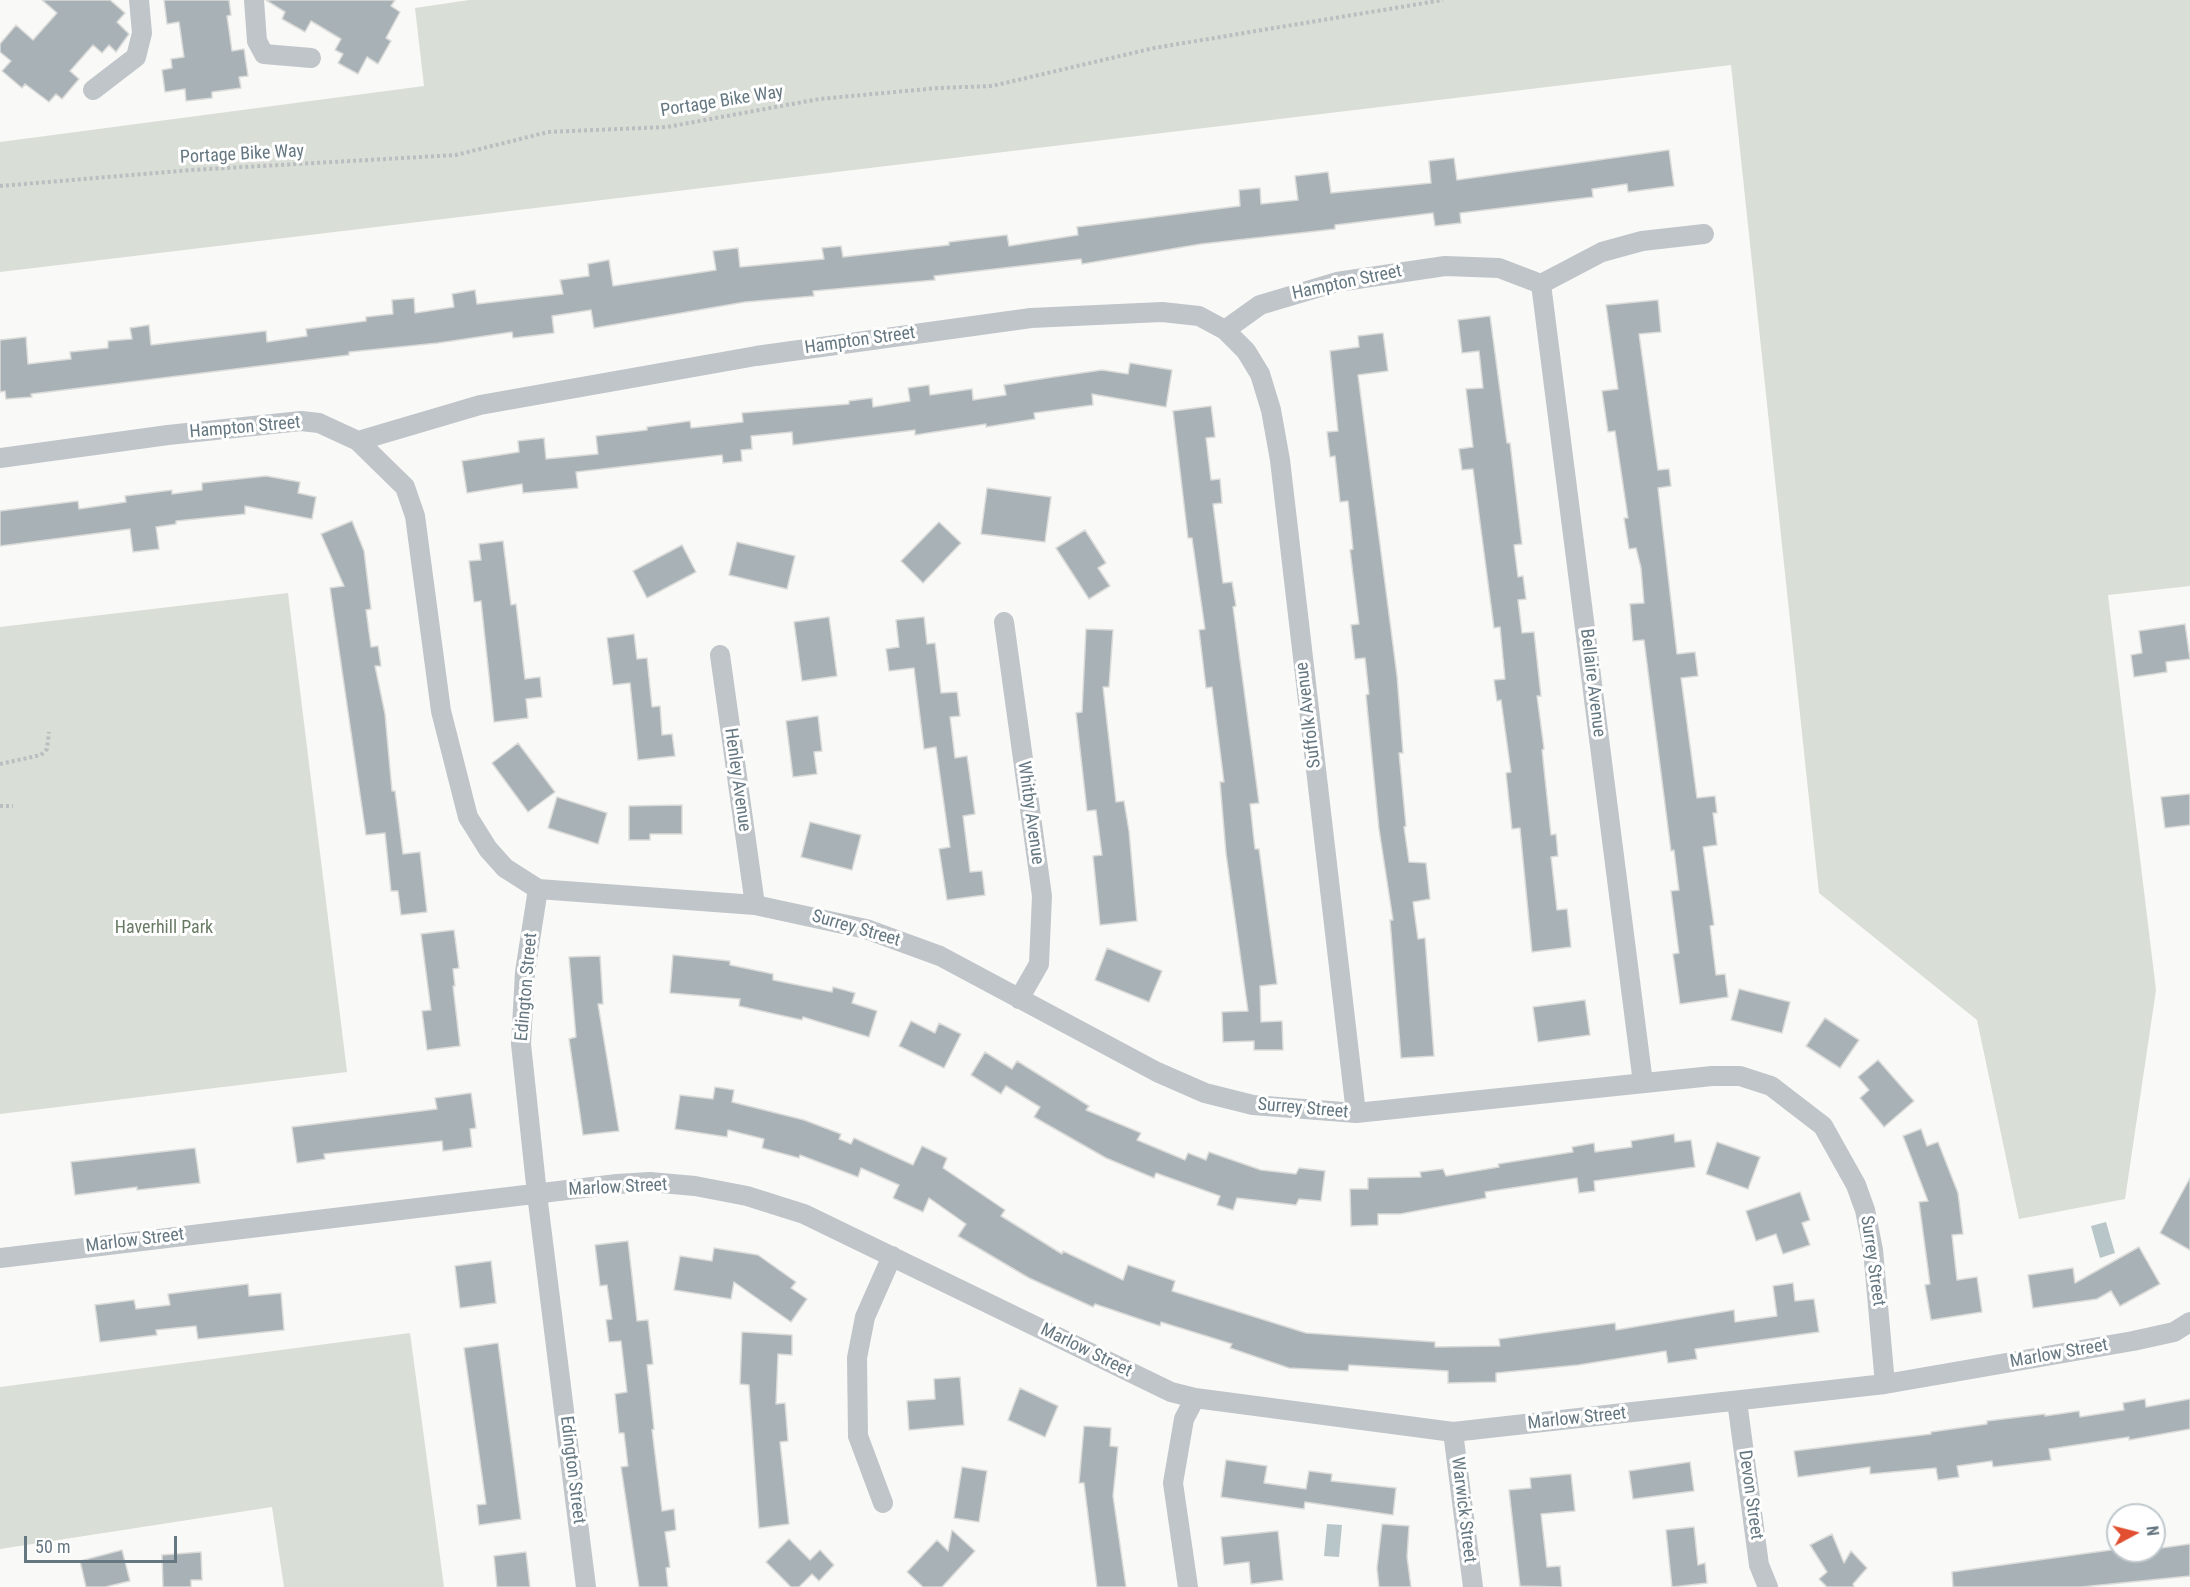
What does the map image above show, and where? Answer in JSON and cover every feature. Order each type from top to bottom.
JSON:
[{"type":"street","points":[[93,90],[136,57],[142,33],[139,0]]},
{"type":"street","points":[[254,0],[257,40],[264,54],[311,58]]},
{"type":"street","points":[[1541,284],[1602,252],[1642,241],[1704,234]]},
{"type":"street","name":"Hampton Street","points":[[0,458],[168,435],[301,421],[319,423],[358,441],[480,405],[756,356],[1031,318],[1162,312],[1199,316],[1225,330],[1260,305],[1293,293],[1374,275],[1445,266],[1499,267],[1515,271],[1541,284]]},
{"type":"street","name":"Bellaire Avenue","points":[[1541,284],[1643,1083]]},
{"type":"street","name":"Suffolk Avenue","points":[[1225,330],[1246,351],[1260,374],[1271,410],[1278,450],[1356,1113]]},
{"type":"street","points":[[358,441],[405,487],[415,516],[441,711],[468,817],[488,849],[505,868],[538,889]]},
{"type":"street","name":"Whitby Avenue","points":[[1004,622],[1042,896],[1039,964],[1018,999]]},
{"type":"street","name":"Henley Avenue","points":[[720,655],[755,905]]},
{"type":"street","name":"Surrey Street","points":[[538,889],[755,905],[834,921],[940,956],[1157,1072],[1205,1093],[1263,1107],[1356,1113],[1712,1076],[1740,1076],[1771,1086],[1823,1126],[1856,1185],[1865,1210],[1873,1250],[1885,1384]]},
{"type":"street","name":"Edington Street","points":[[538,889],[525,972],[521,1044],[537,1194],[586,1587]]},
{"type":"street","name":"Marlow Street","points":[[0,1258],[650,1182],[695,1186],[747,1196],[804,1214],[1171,1392],[1195,1398],[1453,1432],[1885,1384],[2133,1341],[2174,1332],[2190,1322]]},
{"type":"street","points":[[883,1503],[858,1436],[857,1358],[865,1317],[892,1256]]},
{"type":"street","points":[[1188,1587],[1173,1483],[1184,1419],[1195,1398]]},
{"type":"street","name":"Devon Street","points":[[1737,1401],[1760,1565],[1768,1587]]},
{"type":"street","name":"Warwick Street","points":[[1453,1432],[1473,1587]]},
{"type":"path","name":"Portage Bike Way","points":[[0,186],[180,171],[456,155],[548,132],[667,127],[819,99],[938,88],[992,86],[1154,48],[1443,0]]},
{"type":"path","points":[[0,764],[41,755],[46,749],[48,732]]},
{"type":"path","points":[[0,806],[13,806]]},
{"type":"green space","points":[[469,0],[2190,0],[2190,586],[2108,595],[2156,990],[2125,1199],[2019,1219],[1977,1020],[1819,893],[1731,65],[0,272],[0,142],[424,86],[415,8]]},
{"type":"green space","name":"Haverhill Park","points":[[288,593],[347,1072],[0,1114],[0,627]]},
{"type":"green space","points":[[410,1333],[444,1587],[284,1587],[272,1507],[0,1549],[0,1387]]},
{"type":"shaded area","points":[[2106,1222],[2115,1253],[2100,1258],[2091,1226]]},
{"type":"shaded area","points":[[1327,1524],[1342,1525],[1339,1557],[1324,1556]]},
{"type":"building","points":[[42,0],[110,0],[125,13],[117,22],[129,34],[116,52],[109,45],[102,53],[93,45],[70,71],[79,79],[62,99],[56,94],[49,102],[25,84],[22,88],[2,71],[11,61],[0,52],[0,44],[16,25],[33,40],[57,13]]},
{"type":"building","points":[[164,0],[229,0],[231,15],[227,16],[232,51],[244,49],[248,76],[239,77],[241,88],[212,92],[212,98],[186,101],[185,89],[165,92],[162,70],[172,68],[171,59],[184,57],[179,22],[167,24]]},
{"type":"building","points":[[266,0],[395,0],[391,6],[400,12],[386,38],[391,41],[378,64],[367,57],[358,74],[338,63],[343,54],[335,50],[341,39],[311,21],[305,32],[282,19],[285,12]]},
{"type":"building","points":[[1669,150],[1674,186],[1628,192],[1627,184],[1592,189],[1593,197],[1460,213],[1461,223],[1435,226],[1433,213],[1335,225],[1335,229],[1201,244],[1082,264],[1081,259],[934,276],[935,280],[813,291],[814,296],[745,302],[594,328],[591,310],[552,316],[554,333],[513,338],[512,332],[438,343],[349,352],[349,355],[31,394],[32,397],[6,399],[5,391],[0,392],[0,340],[26,337],[28,364],[71,359],[70,352],[108,348],[108,341],[132,339],[130,328],[149,325],[151,345],[266,331],[267,342],[307,336],[306,329],[366,321],[366,317],[393,314],[392,300],[414,298],[415,313],[454,307],[452,294],[475,290],[477,304],[563,294],[560,280],[589,276],[588,264],[609,260],[613,286],[716,270],[713,251],[738,248],[740,267],[824,259],[822,248],[841,246],[843,257],[949,245],[949,242],[1007,235],[1009,246],[1078,235],[1077,227],[1240,206],[1239,190],[1260,188],[1261,204],[1298,200],[1295,176],[1328,172],[1331,193],[1431,183],[1429,161],[1454,158],[1457,180]]},
{"type":"building","points":[[1658,300],[1661,332],[1639,334],[1658,470],[1669,469],[1671,486],[1658,488],[1677,654],[1695,652],[1698,676],[1681,678],[1697,798],[1715,796],[1717,813],[1713,813],[1717,845],[1703,847],[1714,925],[1710,926],[1716,975],[1725,974],[1728,997],[1680,1004],[1673,954],[1679,953],[1671,891],[1679,890],[1674,850],[1671,851],[1644,640],[1633,641],[1630,604],[1644,603],[1641,568],[1636,548],[1629,549],[1624,518],[1628,518],[1615,431],[1608,432],[1602,391],[1618,389],[1606,305]]},
{"type":"building","points":[[1490,316],[1507,443],[1510,443],[1522,544],[1514,545],[1518,577],[1523,576],[1526,599],[1518,600],[1522,633],[1534,632],[1541,696],[1537,696],[1551,835],[1556,834],[1558,856],[1551,857],[1557,910],[1567,909],[1571,947],[1532,952],[1520,828],[1512,829],[1506,773],[1511,772],[1501,700],[1497,701],[1494,680],[1505,679],[1500,627],[1494,628],[1473,469],[1462,470],[1459,449],[1473,447],[1466,389],[1483,388],[1479,351],[1462,353],[1458,320]]},
{"type":"building","points":[[1383,333],[1388,371],[1358,375],[1397,676],[1403,753],[1399,753],[1406,826],[1404,827],[1409,862],[1426,863],[1430,899],[1413,902],[1418,939],[1425,938],[1434,1056],[1401,1058],[1390,920],[1393,920],[1379,829],[1366,695],[1369,694],[1365,658],[1355,659],[1351,625],[1359,624],[1350,550],[1353,549],[1348,501],[1340,502],[1335,456],[1330,457],[1327,432],[1338,431],[1330,351],[1359,347],[1358,336]]},
{"type":"building","points":[[1130,363],[1172,370],[1166,407],[1092,394],[1093,405],[1034,413],[1035,419],[986,427],[986,424],[915,435],[915,430],[793,445],[792,432],[751,436],[752,449],[741,450],[742,461],[723,463],[722,455],[576,472],[578,488],[523,493],[522,484],[467,493],[462,461],[519,452],[518,441],[544,438],[546,459],[598,454],[596,436],[647,430],[647,427],[690,421],[691,428],[743,422],[742,413],[849,404],[849,401],[872,398],[873,407],[910,401],[908,388],[929,385],[930,395],[972,389],[973,400],[1006,395],[1004,385],[1102,370],[1128,374]]},
{"type":"building","points":[[1211,406],[1215,437],[1206,438],[1211,480],[1220,479],[1222,503],[1213,504],[1223,583],[1232,582],[1236,606],[1233,607],[1259,803],[1250,804],[1255,849],[1259,849],[1277,984],[1260,986],[1261,1022],[1282,1021],[1283,1050],[1254,1050],[1254,1041],[1223,1042],[1222,1012],[1248,1011],[1226,853],[1220,782],[1224,782],[1212,687],[1206,688],[1199,630],[1205,629],[1192,538],[1188,538],[1173,411]]},
{"type":"building","points":[[266,476],[300,482],[298,493],[316,497],[312,519],[245,506],[245,514],[176,521],[176,524],[156,527],[159,549],[133,552],[130,529],[0,546],[0,511],[78,501],[79,509],[126,502],[125,496],[172,490],[172,494],[202,490],[202,483]]},
{"type":"building","points":[[987,488],[1051,497],[1045,542],[981,534]]},
{"type":"building","points":[[352,521],[364,551],[371,609],[366,610],[371,647],[378,646],[381,666],[375,666],[385,714],[392,791],[395,791],[403,854],[420,852],[427,912],[401,915],[398,891],[391,891],[385,833],[366,835],[330,588],[344,586],[321,534]]},
{"type":"building","points":[[939,522],[961,543],[923,583],[901,561]]},
{"type":"building","points":[[1085,530],[1106,563],[1098,568],[1110,586],[1089,599],[1056,548]]},
{"type":"building","points":[[503,541],[511,605],[516,604],[525,679],[540,677],[542,697],[526,699],[528,718],[494,722],[481,601],[474,602],[469,561],[481,560],[479,544]]},
{"type":"building","points":[[737,542],[795,556],[787,589],[729,575]]},
{"type":"building","points":[[682,545],[696,572],[647,598],[633,571]]},
{"type":"building","points":[[829,617],[837,676],[802,681],[794,622]]},
{"type":"building","points":[[924,617],[927,644],[935,643],[941,693],[957,692],[960,716],[950,717],[955,758],[967,756],[975,814],[963,816],[970,872],[982,871],[985,895],[947,900],[939,849],[950,847],[936,747],[924,749],[914,668],[889,671],[886,649],[899,647],[896,620]]},
{"type":"building","points":[[2185,624],[2190,659],[2166,662],[2167,672],[2134,677],[2131,655],[2142,653],[2139,631]]},
{"type":"building","points":[[1086,629],[1113,630],[1109,687],[1103,687],[1116,802],[1124,801],[1129,831],[1137,921],[1100,925],[1093,856],[1102,855],[1096,810],[1087,811],[1076,713],[1082,712]]},
{"type":"building","points":[[634,634],[637,659],[647,658],[652,707],[660,706],[662,735],[672,734],[675,756],[638,760],[630,683],[613,685],[607,638]]},
{"type":"building","points":[[818,716],[822,751],[814,752],[817,774],[793,777],[786,721]]},
{"type":"building","points":[[518,743],[555,792],[528,812],[492,763]]},
{"type":"building","points":[[2190,794],[2190,825],[2165,828],[2161,797]]},
{"type":"building","points":[[557,797],[607,813],[598,844],[548,828]]},
{"type":"building","points":[[682,805],[682,834],[650,834],[650,840],[629,840],[629,806]]},
{"type":"building","points":[[810,822],[861,835],[852,870],[801,857]]},
{"type":"building","points":[[454,930],[459,968],[453,969],[455,986],[453,986],[460,1046],[427,1050],[422,1011],[431,1010],[421,934]]},
{"type":"building","points":[[1107,948],[1162,971],[1149,1002],[1095,980]]},
{"type":"building","points":[[673,955],[730,961],[730,965],[773,974],[773,980],[832,992],[833,987],[855,993],[852,1003],[877,1011],[869,1037],[803,1017],[802,1020],[739,1006],[740,999],[670,993]]},
{"type":"building","points":[[600,956],[603,1004],[598,1004],[619,1131],[583,1135],[569,1039],[576,1037],[569,957]]},
{"type":"building","points":[[1739,989],[1790,1002],[1782,1033],[1731,1020]]},
{"type":"building","points":[[1585,1000],[1590,1035],[1538,1042],[1533,1007]]},
{"type":"building","points":[[1825,1018],[1859,1040],[1840,1068],[1806,1046]]},
{"type":"building","points":[[911,1021],[935,1033],[939,1023],[961,1034],[944,1068],[899,1046]]},
{"type":"building","points":[[985,1052],[1012,1069],[1017,1061],[1089,1106],[1086,1110],[1141,1133],[1137,1140],[1185,1160],[1188,1153],[1206,1160],[1209,1152],[1261,1170],[1296,1174],[1299,1168],[1325,1171],[1321,1201],[1299,1199],[1296,1205],[1237,1198],[1233,1210],[1217,1205],[1220,1196],[1156,1173],[1154,1178],[1106,1158],[1034,1117],[1040,1107],[1006,1086],[1001,1094],[971,1075]]},
{"type":"building","points":[[1878,1060],[1914,1101],[1884,1127],[1860,1098],[1869,1090],[1858,1077]]},
{"type":"building","points":[[715,1087],[734,1090],[732,1102],[804,1120],[841,1134],[839,1139],[851,1144],[854,1138],[913,1165],[922,1146],[947,1158],[943,1168],[1005,1210],[1001,1216],[1062,1254],[1063,1251],[1123,1280],[1128,1265],[1175,1281],[1172,1291],[1306,1333],[1435,1342],[1435,1347],[1500,1346],[1499,1339],[1615,1323],[1616,1330],[1734,1310],[1735,1322],[1777,1316],[1773,1286],[1793,1283],[1795,1301],[1814,1299],[1819,1332],[1695,1349],[1697,1359],[1668,1363],[1666,1351],[1578,1365],[1496,1373],[1496,1382],[1448,1383],[1448,1371],[1349,1365],[1348,1371],[1289,1368],[1230,1348],[1232,1344],[1161,1322],[1160,1326],[1095,1304],[1093,1307],[1029,1278],[958,1236],[966,1224],[929,1198],[923,1212],[893,1198],[899,1185],[861,1168],[858,1177],[800,1155],[799,1158],[762,1148],[764,1139],[728,1130],[727,1137],[675,1129],[680,1095],[713,1099]]},
{"type":"building","points":[[471,1093],[476,1128],[470,1129],[472,1147],[443,1151],[442,1141],[324,1154],[325,1159],[297,1163],[292,1127],[437,1109],[435,1098]]},
{"type":"building","points":[[1921,1129],[1927,1146],[1938,1142],[1958,1193],[1963,1234],[1952,1235],[1957,1280],[1977,1277],[1982,1312],[1931,1320],[1925,1285],[1930,1284],[1919,1202],[1928,1201],[1903,1136]]},
{"type":"building","points":[[1674,1134],[1675,1142],[1691,1140],[1695,1167],[1594,1181],[1595,1191],[1579,1193],[1577,1178],[1485,1192],[1486,1198],[1400,1214],[1378,1214],[1378,1225],[1351,1226],[1350,1189],[1368,1189],[1368,1178],[1421,1177],[1420,1172],[1443,1169],[1446,1176],[1499,1167],[1498,1164],[1573,1152],[1572,1147],[1594,1143],[1595,1152],[1632,1147],[1631,1141]]},
{"type":"building","points":[[1717,1142],[1760,1157],[1748,1189],[1706,1174]]},
{"type":"building","points":[[195,1148],[200,1183],[137,1190],[137,1187],[75,1195],[71,1162]]},
{"type":"building","points":[[2190,1178],[2190,1250],[2160,1233]]},
{"type":"building","points":[[1800,1192],[1810,1220],[1802,1223],[1810,1245],[1783,1254],[1776,1234],[1756,1241],[1746,1211]]},
{"type":"building","points":[[628,1241],[637,1321],[648,1320],[653,1364],[647,1365],[662,1511],[674,1509],[676,1530],[665,1532],[670,1567],[666,1568],[668,1587],[639,1587],[621,1467],[628,1466],[624,1433],[619,1433],[615,1394],[627,1392],[621,1341],[609,1342],[606,1320],[612,1319],[607,1285],[600,1286],[595,1245]]},
{"type":"building","points":[[2139,1247],[2160,1284],[2120,1306],[2111,1291],[2097,1299],[2033,1308],[2028,1275],[2073,1268],[2075,1283]]},
{"type":"building","points":[[714,1248],[758,1255],[796,1282],[791,1288],[807,1299],[791,1322],[734,1282],[731,1299],[674,1290],[680,1256],[712,1261]]},
{"type":"building","points":[[491,1261],[496,1303],[460,1308],[455,1266]]},
{"type":"building","points":[[248,1284],[249,1296],[281,1293],[284,1330],[198,1339],[196,1326],[156,1330],[157,1335],[100,1342],[95,1305],[134,1300],[136,1309],[170,1305],[168,1294]]},
{"type":"building","points":[[742,1332],[792,1335],[792,1355],[778,1354],[776,1404],[785,1403],[788,1441],[780,1442],[789,1524],[759,1528],[749,1385],[740,1384]]},
{"type":"building","points":[[498,1343],[521,1519],[479,1525],[477,1505],[486,1504],[464,1348]]},
{"type":"building","points":[[960,1377],[964,1425],[909,1430],[907,1401],[935,1399],[934,1379]]},
{"type":"building","points":[[1020,1388],[1058,1406],[1045,1437],[1008,1420]]},
{"type":"building","points":[[2145,1399],[2146,1407],[2190,1399],[2190,1429],[2129,1440],[2129,1437],[2049,1449],[2051,1460],[1993,1467],[1992,1461],[1957,1466],[1959,1477],[1938,1480],[1936,1468],[1870,1474],[1870,1467],[1798,1477],[1794,1451],[1931,1434],[1931,1432],[1987,1424],[1987,1421],[2045,1414],[2045,1416],[2079,1411],[2080,1417],[2124,1410],[2123,1403]]},
{"type":"building","points":[[1084,1426],[1111,1428],[1110,1446],[1118,1447],[1113,1496],[1126,1587],[1097,1587],[1084,1483],[1079,1483]]},
{"type":"building","points":[[1226,1460],[1267,1466],[1264,1483],[1306,1489],[1309,1471],[1332,1474],[1331,1481],[1396,1488],[1393,1515],[1305,1502],[1304,1509],[1221,1497]]},
{"type":"building","points":[[1690,1462],[1694,1491],[1633,1499],[1629,1471]]},
{"type":"building","points":[[962,1467],[987,1471],[979,1522],[954,1518]]},
{"type":"building","points":[[1571,1474],[1575,1511],[1541,1514],[1547,1567],[1560,1566],[1562,1587],[1520,1586],[1509,1490],[1531,1488],[1530,1478]]},
{"type":"building","points":[[1382,1524],[1409,1526],[1407,1557],[1411,1587],[1379,1587],[1377,1568]]},
{"type":"building","points":[[1694,1527],[1698,1565],[1705,1563],[1707,1583],[1672,1587],[1666,1530]]},
{"type":"building","points":[[952,1530],[975,1551],[942,1587],[923,1587],[907,1572],[937,1540],[948,1551]]},
{"type":"building","points":[[1278,1531],[1283,1580],[1251,1584],[1249,1562],[1224,1565],[1221,1537]]},
{"type":"building","points":[[1832,1534],[1844,1563],[1851,1551],[1867,1568],[1853,1584],[1854,1587],[1827,1587],[1819,1579],[1827,1572],[1810,1545]]},
{"type":"building","points":[[789,1539],[810,1560],[820,1550],[834,1565],[819,1581],[812,1574],[799,1587],[791,1587],[766,1562]]},
{"type":"building","points":[[2190,1544],[2190,1576],[2081,1587],[1953,1587],[1952,1572],[2106,1551],[2106,1563],[2166,1563],[2166,1547]]},
{"type":"building","points":[[122,1550],[130,1581],[105,1587],[86,1587],[80,1561]]},
{"type":"building","points":[[201,1552],[202,1580],[191,1580],[191,1587],[163,1587],[162,1555]]},
{"type":"building","points":[[526,1552],[530,1587],[497,1587],[494,1556]]}]
